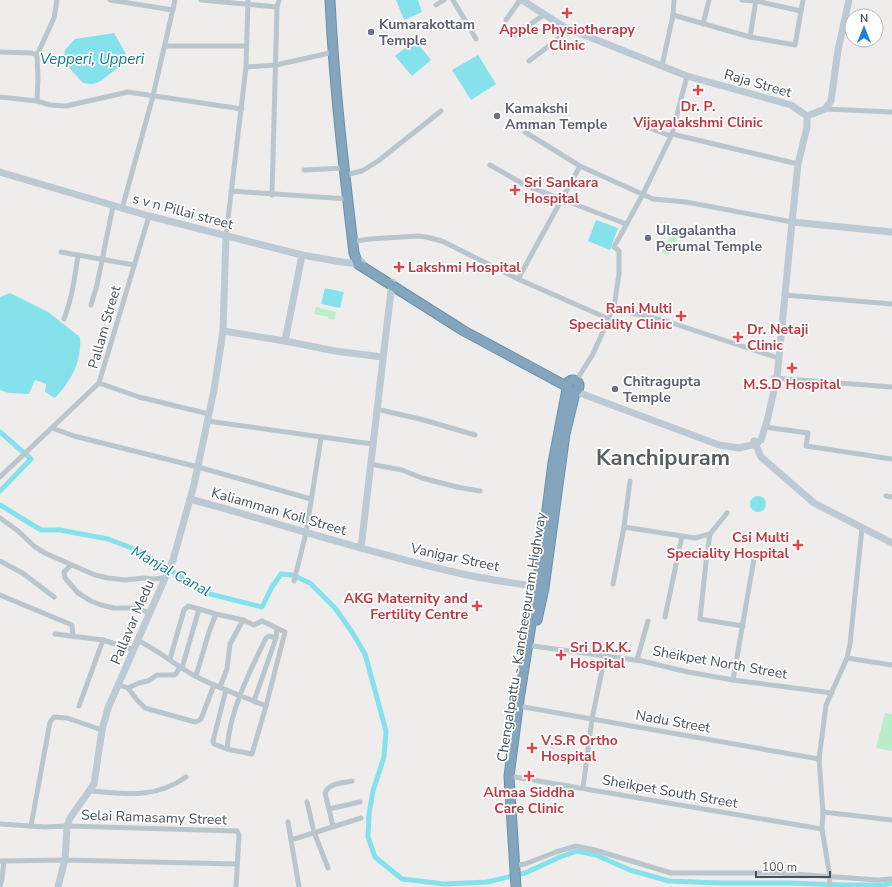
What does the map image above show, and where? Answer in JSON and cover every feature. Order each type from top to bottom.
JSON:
[{"type":"highway","points":[[330,0],[354,253],[360,263],[572,387],[553,463],[541,587],[520,707],[511,776],[519,887]]},
{"type":"highway","points":[[333,0],[335,50]]},
{"type":"highway","points":[[346,172],[360,263]]},
{"type":"highway","name":"Chengalpattu - Kancheepuram Highway","points":[[520,707],[533,646],[541,587]]},
{"type":"highway","points":[[516,887],[517,870]]},
{"type":"street","points":[[37,101],[38,77],[36,55],[54,18],[57,0]]},
{"type":"street","points":[[110,0],[172,10]]},
{"type":"street","points":[[122,209],[153,96],[175,0]]},
{"type":"street","points":[[201,0],[248,2],[277,7]]},
{"type":"street","points":[[272,195],[277,7],[279,0]]},
{"type":"street","points":[[436,6],[444,0]]},
{"type":"street","points":[[453,0],[476,39]]},
{"type":"street","points":[[506,20],[521,0]]},
{"type":"street","name":"Raja Street","points":[[521,0],[564,27],[687,76],[790,105],[807,116]]},
{"type":"street","points":[[662,66],[673,16],[674,0]]},
{"type":"street","points":[[704,24],[709,0]]},
{"type":"street","points":[[742,0],[756,1],[801,11]]},
{"type":"street","points":[[673,16],[750,37],[795,45],[804,0]]},
{"type":"street","points":[[825,109],[831,101],[838,50],[849,0]]},
{"type":"street","points":[[750,37],[756,1]]},
{"type":"street","points":[[226,236],[246,67],[248,2]]},
{"type":"street","points":[[514,35],[544,15]]},
{"type":"street","points":[[529,61],[558,40],[564,27]]},
{"type":"street","points":[[165,46],[246,46]]},
{"type":"street","points":[[246,67],[276,65],[335,50]]},
{"type":"street","points":[[0,52],[32,53],[36,55]]},
{"type":"street","points":[[687,76],[672,135],[643,194],[614,247],[619,251],[619,274],[614,307],[593,354],[572,387],[720,442],[742,444],[755,443],[760,440],[765,427],[778,358],[798,164],[807,127],[807,116],[825,109],[892,112]]},
{"type":"street","points":[[0,97],[66,106],[81,104],[123,92],[140,93],[242,109]]},
{"type":"street","points":[[304,170],[346,172],[362,171],[378,161],[441,111]]},
{"type":"street","points":[[641,125],[672,135],[798,164]]},
{"type":"street","points":[[526,132],[580,166],[653,199],[686,202],[792,222],[892,232]]},
{"type":"street","points":[[490,165],[525,185],[626,224]]},
{"type":"street","points":[[518,279],[580,166]]},
{"type":"street","name":"s v n Pillai street","points":[[0,172],[122,209],[226,236],[302,255],[342,262],[360,263]]},
{"type":"street","points":[[231,191],[348,199]]},
{"type":"street","points":[[91,305],[97,285],[113,206]]},
{"type":"street","name":"Pallam Street","points":[[0,476],[99,383],[149,216]]},
{"type":"street","name":"Pallavar Medu","points":[[67,826],[70,818],[94,784],[102,730],[108,708],[173,560],[190,499],[209,418],[223,331],[226,236]]},
{"type":"street","points":[[356,241],[393,237],[426,237],[442,241],[518,279],[609,319]]},
{"type":"street","points":[[61,252],[102,258],[134,265]]},
{"type":"street","points":[[342,262],[348,260],[354,253]]},
{"type":"street","points":[[64,319],[71,300],[75,282],[78,255]]},
{"type":"street","points":[[285,341],[302,255]]},
{"type":"street","points":[[361,548],[391,282]]},
{"type":"street","points":[[785,295],[892,304]]},
{"type":"street","points":[[614,307],[627,312],[666,321],[778,358]]},
{"type":"street","points":[[223,331],[335,351],[382,357]]},
{"type":"street","points":[[755,443],[761,431],[775,378]]},
{"type":"street","points":[[775,378],[892,387]]},
{"type":"street","points":[[99,383],[139,397],[209,418],[321,438],[372,444]]},
{"type":"street","points":[[376,409],[424,420],[475,435]]},
{"type":"street","points":[[765,427],[808,433],[806,446],[892,459]]},
{"type":"street","points":[[52,428],[74,436],[198,467],[311,498]]},
{"type":"street","points":[[294,581],[306,532],[321,438]]},
{"type":"street","points":[[755,443],[761,457],[814,503],[892,543]]},
{"type":"street","points":[[370,464],[402,470],[422,478],[456,487],[480,491]]},
{"type":"street","points":[[613,584],[624,528],[630,481]]},
{"type":"street","points":[[886,496],[892,497]]},
{"type":"street","name":"Kaliamman Koil Street","points":[[190,499],[361,548]]},
{"type":"street","points":[[727,513],[710,534],[700,619],[743,626]]},
{"type":"street","points":[[0,518],[18,530],[35,547],[95,575],[125,580],[164,578]]},
{"type":"street","points":[[624,528],[695,538],[710,534]]},
{"type":"street","points":[[829,887],[830,878],[822,828],[823,812],[819,759],[826,704],[847,658],[850,644],[862,528]]},
{"type":"street","points":[[665,617],[682,536]]},
{"type":"street","name":"Vanigar Street","points":[[361,548],[455,573],[541,587]]},
{"type":"street","points":[[734,680],[754,559]]},
{"type":"street","points":[[0,561],[24,574],[54,598]]},
{"type":"street","points":[[71,564],[64,572],[65,578],[78,593],[90,601],[114,608],[137,608],[149,613]]},
{"type":"street","points":[[0,595],[72,626],[72,636]]},
{"type":"street","points":[[170,659],[184,610],[188,606],[243,620],[254,625],[262,621],[285,633],[252,754],[226,749],[214,744],[213,741],[226,690]]},
{"type":"street","points":[[128,688],[148,681],[157,675],[176,674],[181,667],[199,609]]},
{"type":"street","points":[[196,676],[216,614]]},
{"type":"street","points":[[220,687],[227,669],[230,644],[243,620]]},
{"type":"street","points":[[636,660],[648,620]]},
{"type":"street","points":[[254,701],[278,629]]},
{"type":"street","points":[[55,634],[103,640],[134,650]]},
{"type":"street","points":[[226,749],[240,696],[266,638],[269,636],[276,638]]},
{"type":"street","points":[[80,706],[103,640]]},
{"type":"street","points":[[137,640],[150,646],[196,676],[266,706]]},
{"type":"street","name":"Sheikpet North Street","points":[[533,646],[636,660],[688,672],[734,680],[832,693]]},
{"type":"street","points":[[583,788],[592,719],[605,656]]},
{"type":"street","points":[[847,658],[892,665]]},
{"type":"street","points":[[119,684],[128,688],[145,708],[194,722],[201,719],[214,685]]},
{"type":"street","name":"Nadu Street","points":[[520,707],[819,759]]},
{"type":"street","points":[[31,826],[50,722],[54,717],[66,718],[102,730]]},
{"type":"street","name":"Sheikpet South Street","points":[[511,776],[822,828]]},
{"type":"street","points":[[90,791],[131,795],[153,792],[177,784],[186,778]]},
{"type":"street","points":[[333,826],[325,793],[330,786],[352,782]]},
{"type":"street","points":[[307,802],[314,832],[328,868]]},
{"type":"street","points":[[329,809],[360,802]]},
{"type":"street","points":[[823,812],[892,820]]},
{"type":"street","points":[[291,840],[361,818]]},
{"type":"street","points":[[288,822],[299,887]]},
{"type":"street","points":[[0,824],[45,827],[67,826],[65,860],[58,887]]},
{"type":"street","name":"Selai Ramasamy Street","points":[[67,826],[237,831],[239,835],[237,864]]},
{"type":"street","points":[[517,870],[525,864],[576,846],[595,850],[671,873],[779,873],[830,878],[878,880],[892,879]]},
{"type":"street","points":[[0,886],[2,879],[2,861],[65,860],[237,864],[236,887]]},
{"type":"green space","points":[[665,222],[681,231],[668,255],[662,252],[673,232],[662,226]]},
{"type":"green space","points":[[316,307],[336,312],[334,320],[328,319],[329,317],[314,314]]},
{"type":"green space","points":[[885,713],[892,714],[892,751],[876,748]]},
{"type":"water","points":[[396,0],[418,0],[422,12],[404,20]]},
{"type":"water","name":"Vepperi, Upperi","points":[[114,33],[126,54],[123,66],[119,67],[100,82],[93,84],[83,83],[63,61],[65,50],[75,39]]},
{"type":"water","points":[[415,40],[431,60],[412,76],[395,56]]},
{"type":"water","points":[[478,55],[496,84],[471,100],[452,70]]},
{"type":"water","points":[[596,220],[618,228],[610,250],[588,241]]},
{"type":"water","points":[[325,288],[344,292],[340,308],[321,304]]},
{"type":"water","points":[[10,293],[48,312],[80,337],[77,363],[66,385],[55,398],[45,392],[46,384],[35,380],[29,394],[9,393],[0,390],[0,297]]},
{"type":"water","points":[[758,496],[765,501],[766,504],[761,511],[758,512],[751,507],[750,504],[755,497]]},
{"type":"waterway","name":"Manjal Canal","points":[[0,432],[31,459],[0,491]]},
{"type":"waterway","name":"Manjal Canal","points":[[0,505],[41,530],[60,530],[108,539],[142,552],[206,593],[262,607],[272,587],[281,574],[292,575],[310,583],[335,608],[365,654],[386,731],[384,757],[373,791],[369,814],[368,837],[375,857],[402,879],[445,884],[487,882],[525,873],[577,851],[596,855],[630,870],[669,881],[842,885],[884,885],[892,883]]},
{"type":"place","name":"Apple Physiotherapy Clinic","points":[[567,13]]},
{"type":"place","name":"Kumarakottam Temple","points":[[371,32]]},
{"type":"place","name":"Dr. P. Vijayalakshmi Clinic","points":[[698,90]]},
{"type":"place","name":"Kamakshi Amman Temple","points":[[497,116]]},
{"type":"place","name":"Sri Sankara Hospital","points":[[515,190]]},
{"type":"place","name":"Ulagalantha Perumal Temple","points":[[648,238]]},
{"type":"place","name":"Lakshmi Hospital","points":[[399,267]]},
{"type":"place","name":"Rani Multi Speciality Clinic","points":[[681,316]]},
{"type":"place","name":"Dr. Netaji Clinic","points":[[738,337]]},
{"type":"place","name":"M.S.D Hospital","points":[[792,368]]},
{"type":"place","name":"Chitragupta Temple","points":[[615,389]]},
{"type":"place","name":"Csi Multi Speciality Hospital","points":[[798,545]]},
{"type":"place","name":"AKG Maternity and Fertility Centre","points":[[477,606]]},
{"type":"place","name":"Sri D.K.K. Hospital","points":[[561,655]]},
{"type":"place","name":"V.S.R Ortho Hospital","points":[[532,748]]},
{"type":"place","name":"Almaa Siddha Care Clinic","points":[[529,776]]},
{"type":"district","name":"Kanchipuram","points":[[663,457]]}]
